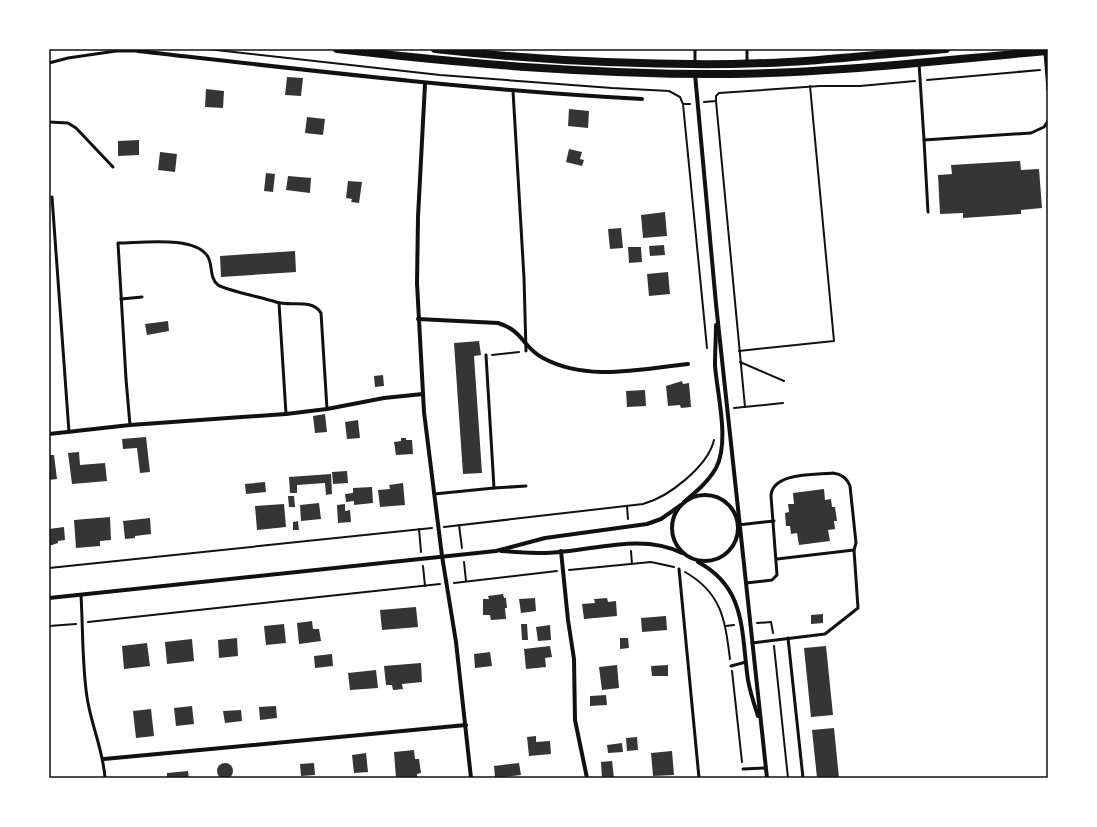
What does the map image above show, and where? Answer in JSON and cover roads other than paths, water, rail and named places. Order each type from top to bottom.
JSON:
[{"type":"main road","points":[[337,49],[509,67],[695,74],[797,72],[1047,51]]},
{"type":"main road","points":[[435,49],[553,59],[695,64],[747,64],[946,49]]},
{"type":"main road","points":[[695,64],[695,74]]},
{"type":"street","points":[[138,51],[425,84],[642,99]]},
{"type":"street","points":[[695,74],[726,409],[766,778]]},
{"type":"street","points":[[425,84],[418,217],[418,319],[423,394],[434,494],[446,584],[456,642],[471,778]]},
{"type":"street","points":[[496,551],[545,538],[629,528],[658,521],[682,504],[709,479],[716,468],[721,453],[722,435],[715,364],[716,304]]},
{"type":"street","points":[[418,319],[498,323],[509,326],[519,333],[526,345],[545,360],[582,372],[602,372],[688,364]]},
{"type":"street","points":[[49,434],[130,424],[286,414],[327,409],[374,399],[423,394]]},
{"type":"street","points":[[700,495],[715,496],[730,506],[738,524],[735,541],[724,555],[708,561],[690,557],[677,546],[672,534],[673,518],[682,504],[700,495]]},
{"type":"street","points":[[49,598],[496,551],[547,553],[630,544],[657,544],[668,547],[690,557],[716,573],[727,585],[735,598],[741,625],[748,682],[761,726]]},
{"type":"street","points":[[561,551],[575,672],[575,720],[587,778]]},
{"type":"street","points":[[104,759],[466,725]]},
{"type":"lane","points":[[695,49],[695,64]]},
{"type":"lane","points":[[747,49],[747,64]]},
{"type":"lane","points":[[49,63],[68,58],[116,51],[138,51]]},
{"type":"lane","points":[[1047,51],[1048,90]]},
{"type":"lane","points":[[919,62],[928,212]]},
{"type":"lane","points":[[513,91],[524,278],[526,351]]},
{"type":"lane","points":[[924,140],[1031,133],[1044,127],[1048,121]]},
{"type":"lane","points":[[49,122],[68,123],[76,128],[113,167]]},
{"type":"lane","points":[[52,197],[69,432]]},
{"type":"lane","points":[[130,424],[118,243],[175,242],[188,244],[202,249],[208,257],[213,278],[220,287],[279,303],[312,305],[318,308],[321,313],[327,409]]},
{"type":"lane","points":[[121,299],[142,296]]},
{"type":"lane","points":[[279,303],[286,414]]},
{"type":"lane","points":[[486,355],[494,488]]},
{"type":"lane","points":[[745,583],[772,580],[777,575],[772,491],[779,480],[833,473],[840,474],[847,479],[850,486],[856,542],[854,550],[858,608],[824,634],[752,643]]},
{"type":"lane","points":[[434,494],[526,486]]},
{"type":"lane","points":[[738,524],[774,521]]},
{"type":"lane","points":[[777,559],[854,550]]},
{"type":"lane","points":[[679,569],[699,778]]},
{"type":"lane","points":[[81,595],[86,696],[104,759],[104,778]]},
{"type":"lane","points":[[788,638],[803,778]]},
{"type":"lane","points":[[731,666],[746,662]]},
{"type":"lane","points":[[743,769],[766,768]]}]
